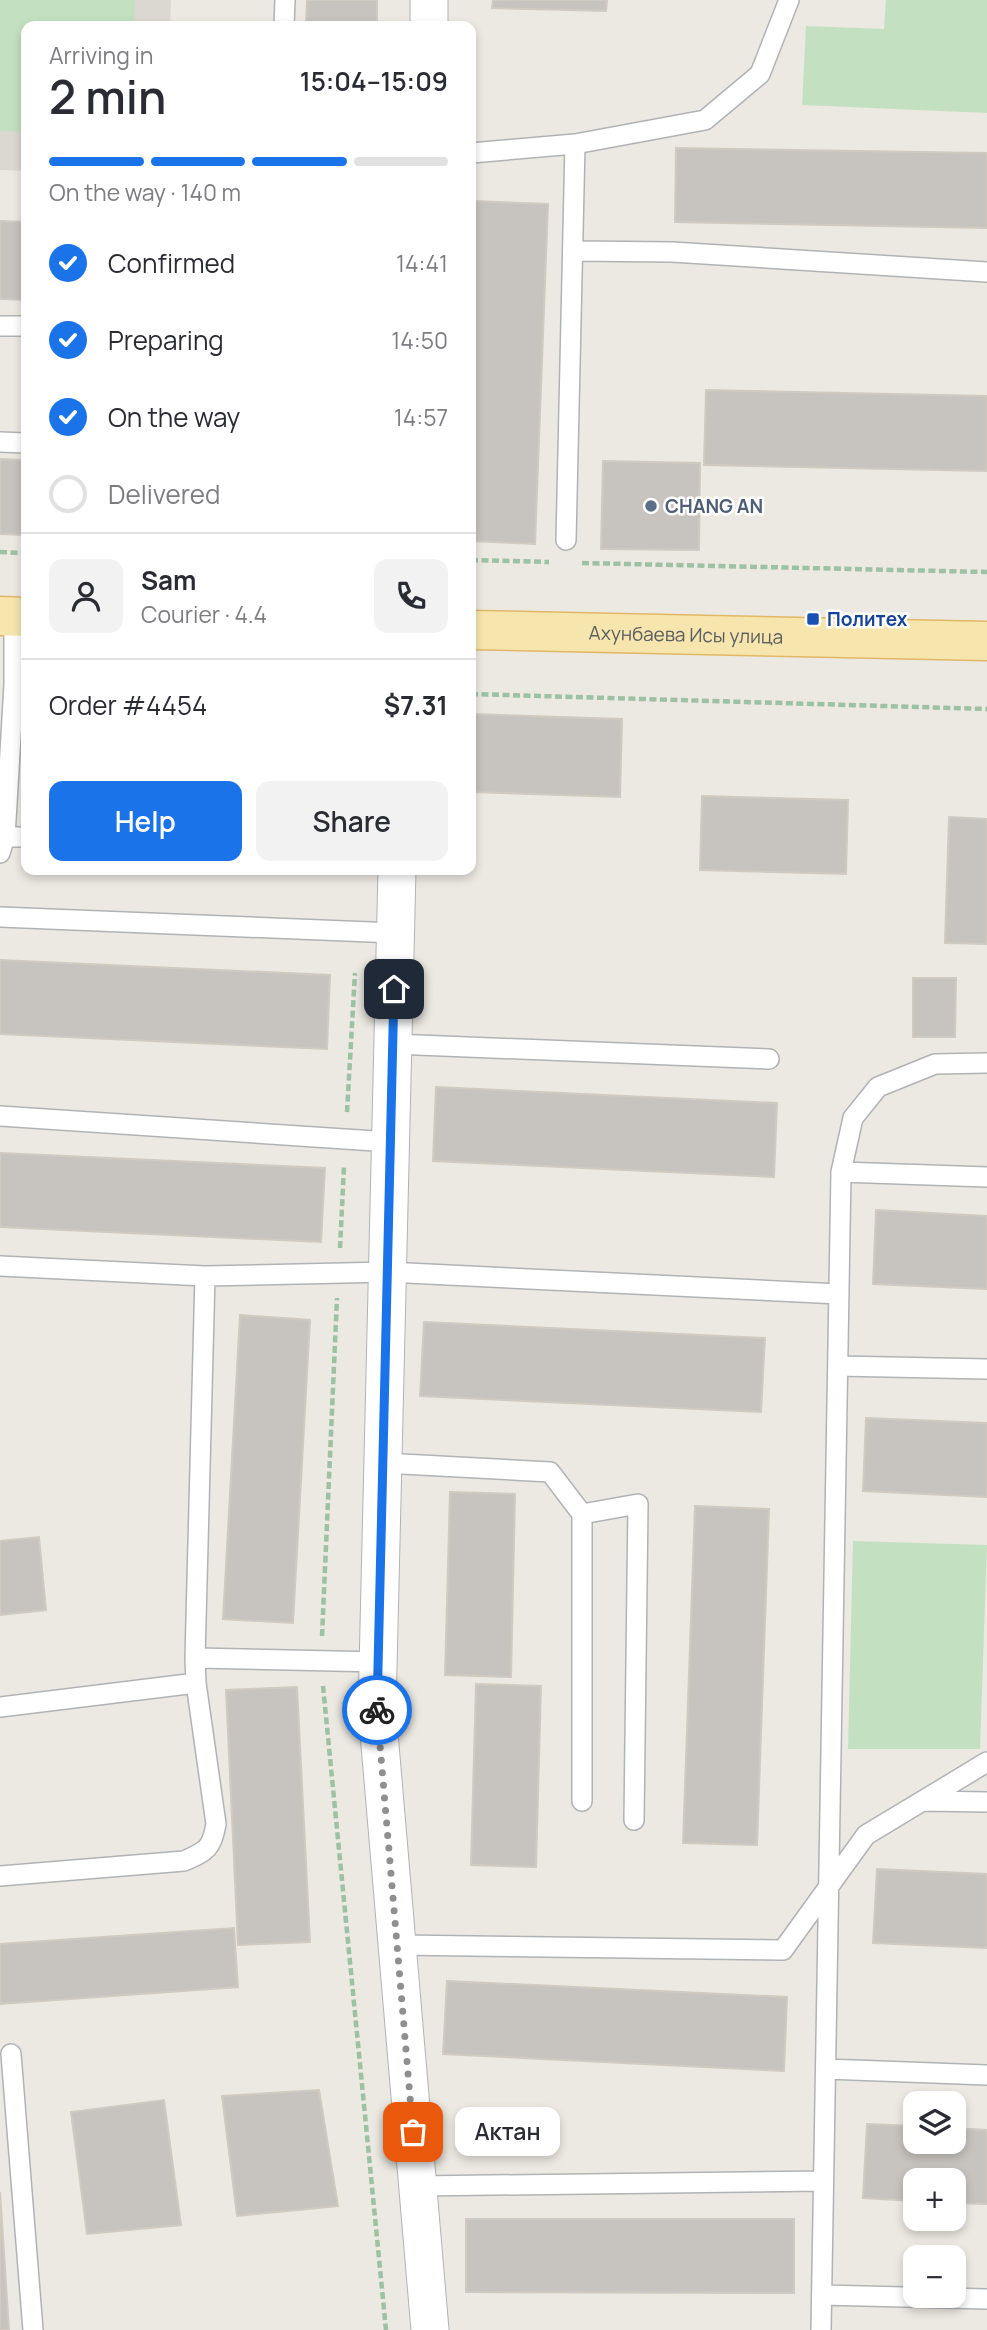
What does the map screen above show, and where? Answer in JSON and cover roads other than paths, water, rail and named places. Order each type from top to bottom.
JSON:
[{"type":"main road","name":"Ахунбаева Исы улица","points":[[476,630],[987,641]]},
{"type":"street","points":[[429,0],[429,21]]},
{"type":"street","points":[[397,875],[377,1710],[430,2330]]},
{"type":"lane","points":[[284,21],[285,0]]},
{"type":"lane","points":[[476,153],[575,144],[705,120],[760,74],[789,0]]},
{"type":"lane","points":[[566,540],[575,144]]},
{"type":"lane","points":[[574,251],[672,252],[987,272]]},
{"type":"lane","points":[[0,326],[21,327]]},
{"type":"lane","points":[[0,442],[21,443]]},
{"type":"lane","points":[[13,617],[14,685],[2,843],[21,839]]},
{"type":"lane","points":[[0,917],[395,933]]},
{"type":"lane","points":[[393,1044],[769,1059]]},
{"type":"lane","points":[[821,2330],[841,1172],[853,1118],[878,1087],[936,1064],[987,1063]]},
{"type":"lane","points":[[0,1116],[390,1142]]},
{"type":"lane","points":[[841,1172],[987,1177]]},
{"type":"lane","points":[[0,1266],[205,1276],[387,1272],[839,1294]]},
{"type":"lane","points":[[0,1876],[184,1861],[203,1853],[213,1842],[216,1824],[196,1683],[195,1658],[205,1276]]},
{"type":"lane","points":[[838,1366],[987,1369]]},
{"type":"lane","points":[[383,1463],[550,1472],[582,1514],[582,1801]]},
{"type":"lane","points":[[582,1514],[638,1504],[634,1820]]},
{"type":"lane","points":[[195,1658],[379,1662]]},
{"type":"lane","points":[[0,1707],[196,1683]]},
{"type":"lane","points":[[397,1945],[783,1950],[866,1835],[987,1762]]},
{"type":"lane","points":[[924,1801],[987,1802]]},
{"type":"lane","points":[[11,2054],[33,2330]]},
{"type":"lane","points":[[826,2068],[987,2075]]},
{"type":"lane","points":[[418,2186],[823,2181]]},
{"type":"lane","points":[[822,2295],[987,2299]]},
{"type":"place","name":"CHANG AN","points":[[651,506]]},
{"type":"place","name":"Политех","points":[[813,619]]},
{"type":"place","name":"Актан","points":[[413,2132]]}]
